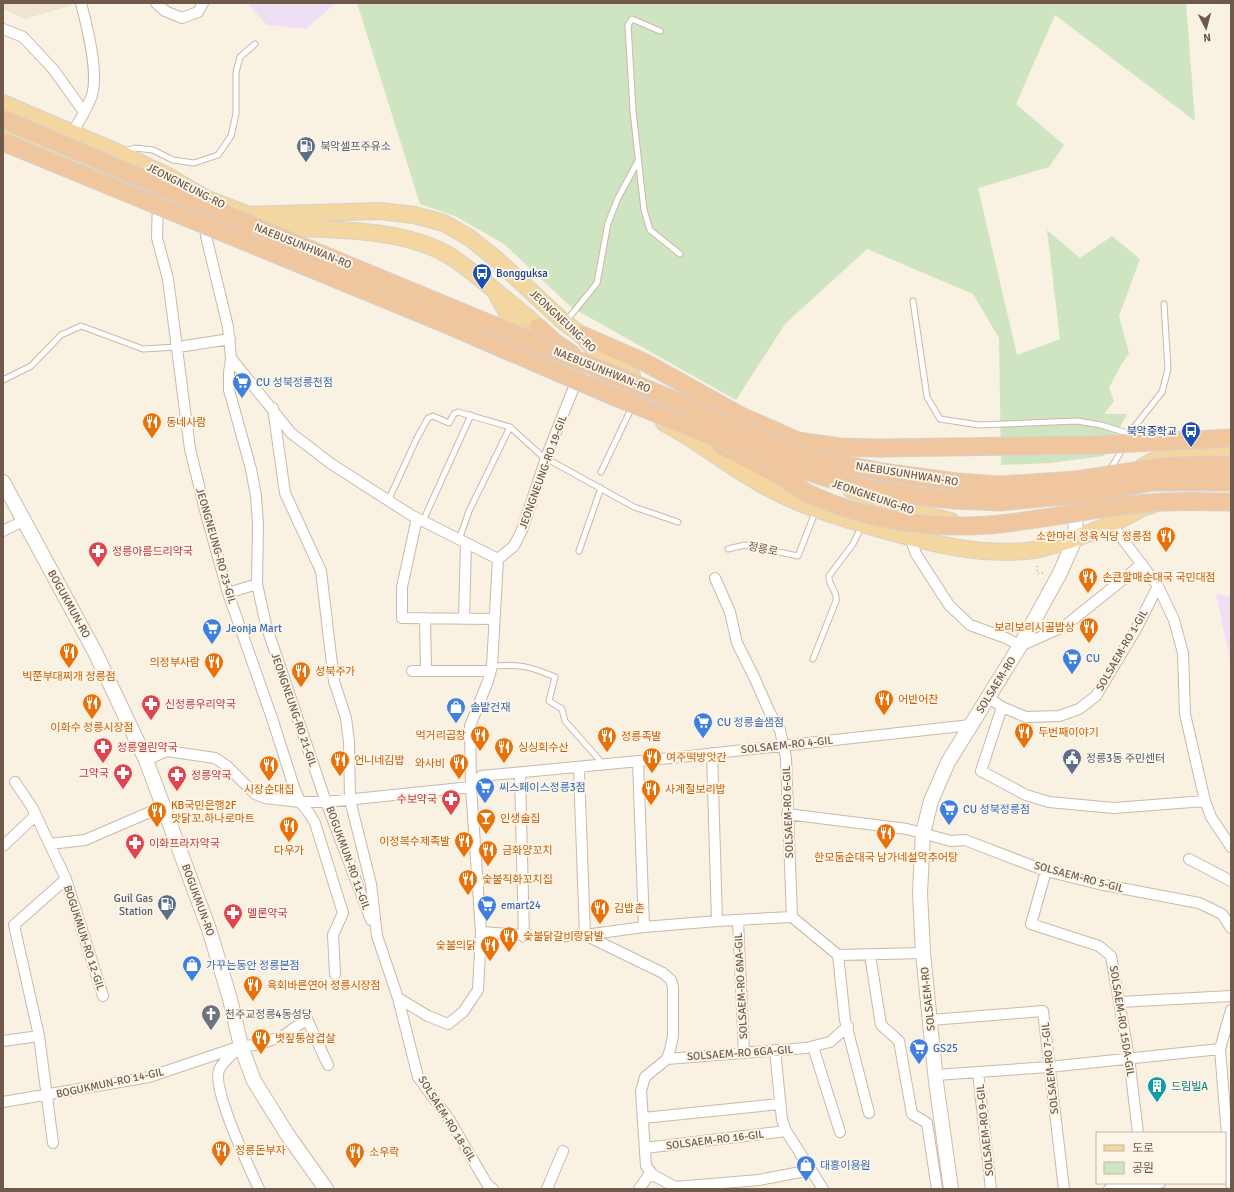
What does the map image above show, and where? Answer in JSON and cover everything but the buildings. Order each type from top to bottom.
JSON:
[{"type":"highway","name":"NAEBUSUNHWAN-RO","points":[[3,119],[227,215],[662,395],[795,454],[882,472],[957,482],[999,485],[1061,482],[1168,466],[1231,465]]},
{"type":"highway","name":"NAEBUSUNHWAN-RO","points":[[3,142],[443,323],[615,397],[766,457],[824,477],[871,489],[917,496],[954,500],[1001,502],[1081,494],[1153,482],[1231,482]]},
{"type":"highway","points":[[538,327],[554,342],[610,381],[701,436],[814,496],[860,513],[902,521],[955,526],[987,525],[1148,503],[1182,500],[1231,502]]},
{"type":"highway","points":[[582,335],[646,363],[741,416],[798,440],[840,447],[880,448],[1097,444],[1231,438]]},
{"type":"main road","name":"JEONGNEUNG-RO","points":[[3,103],[119,153],[168,176],[207,199],[249,215],[380,211],[414,214],[444,223],[470,238],[496,259],[565,323],[582,335],[609,364],[742,426],[830,483],[922,514],[985,528],[1034,525],[1076,511],[1146,465],[1164,457],[1180,453],[1231,451]]},
{"type":"main road","points":[[3,109],[207,199]]},
{"type":"main road","name":"JEONGNEUNG-RO","points":[[3,134],[204,216],[249,226],[317,229],[385,235],[421,244],[452,258],[538,327],[563,366]]},
{"type":"main road","name":"JEONGNEUNG-RO","points":[[496,293],[526,342],[537,351],[631,409],[681,432],[755,481],[790,499],[814,515],[862,524],[941,546],[1010,552],[1036,550],[1075,539],[1112,524],[1146,506],[1191,496],[1231,495]]},
{"type":"main road","name":"BOGUKMUN-RO","points":[[3,482],[95,652],[146,760],[209,929],[230,999],[241,1046],[254,1081],[283,1128],[326,1189]]},
{"type":"main road","name":"SOLSAEM-RO","points":[[951,1189],[936,1075],[923,953],[920,893],[923,833],[931,801],[939,781],[971,725],[1020,646],[1060,573],[1075,539],[1076,511]]},
{"type":"street","points":[[72,134],[92,97],[95,78],[81,3]]},
{"type":"street","points":[[156,3],[165,11],[182,18],[198,12],[203,3]]},
{"type":"street","points":[[3,29],[23,37],[53,69],[84,112]]},
{"type":"street","name":"JEONGNEUNG-RO 23-GIL","points":[[158,196],[157,238],[168,279],[190,449],[228,593],[300,802],[315,823],[343,913],[333,935],[335,974]]},
{"type":"street","name":"JEONGNEUNG-RO 21-GIL","points":[[207,199],[204,216],[206,236],[230,339],[232,358],[228,373],[229,390],[251,469],[256,496],[258,524],[257,584],[266,625],[326,802]]},
{"type":"street","points":[[178,347],[230,339]]},
{"type":"street","points":[[232,358],[292,433],[330,463],[420,520],[498,559],[491,669],[470,726],[471,788],[481,932],[478,990],[463,1012],[448,1024],[428,1016],[398,998]]},
{"type":"street","name":"JEONGNEUNG-RO 19-GIL","points":[[498,559],[514,546],[522,530],[546,457],[578,377]]},
{"type":"street","name":"SOLSAEM-RO 18-GIL","points":[[273,408],[284,493],[321,571],[334,681],[346,718],[349,742],[350,800],[371,884],[378,936],[398,998],[418,1077],[448,1119],[487,1184],[493,1189]]},
{"type":"street","points":[[420,520],[402,587],[402,618],[494,619]]},
{"type":"street","points":[[3,531],[24,521]]},
{"type":"street","points":[[1112,524],[1158,586],[1174,620],[1183,653],[1185,714],[1205,801],[1211,818],[1231,847]]},
{"type":"street","name":"SOLSAEM-RO","points":[[910,537],[916,554],[949,605],[970,625],[1006,638],[1020,646]]},
{"type":"street","points":[[462,541],[464,619]]},
{"type":"street","points":[[1020,646],[1065,626],[1142,564]]},
{"type":"street","name":"SOLSAEM-RO 6-GIL","points":[[715,578],[730,612],[737,643],[770,713],[780,730],[786,758],[792,917]]},
{"type":"street","points":[[228,593],[257,584]]},
{"type":"street","name":"SOLSAEM-RO 1-GIL","points":[[989,698],[1002,707],[1026,717],[1043,718],[1059,716],[1079,709],[1096,696],[1158,586]]},
{"type":"street","points":[[425,618],[426,671]]},
{"type":"street","points":[[412,671],[491,669]]},
{"type":"street","points":[[1002,707],[981,771],[1026,795],[1049,802],[1114,808],[1205,801]]},
{"type":"street","name":"SOLSAEM-RO 4-GIL","points":[[471,788],[481,776],[638,761],[971,725]]},
{"type":"street","points":[[146,760],[167,751],[215,758],[227,766],[255,794],[266,798],[300,802],[326,802]]},
{"type":"street","points":[[712,753],[717,921]]},
{"type":"street","points":[[638,761],[644,927]]},
{"type":"street","points":[[579,771],[585,935]]},
{"type":"street","points":[[520,776],[524,936]]},
{"type":"street","name":"BOGUKMUN-RO 12-GIL","points":[[15,782],[36,815],[66,879],[103,996]]},
{"type":"street","name":"BOGUKMUN-RO 11-GIL","points":[[378,936],[326,802],[471,788]]},
{"type":"street","points":[[50,844],[85,840],[164,806]]},
{"type":"street","points":[[787,814],[907,829],[923,833]]},
{"type":"street","points":[[3,846],[36,815]]},
{"type":"street","name":"SOLSAEM-RO 5-GIL","points":[[923,833],[951,841],[965,840],[1046,871],[1099,884],[1199,904],[1222,914],[1231,928]]},
{"type":"street","points":[[1189,859],[1231,881]]},
{"type":"street","name":"SOLSAEM-RO 15DA-GIL","points":[[1046,871],[1032,924],[1099,946],[1111,956],[1129,1058],[1138,1132]]},
{"type":"street","name":"BOGUKMUN-RO 12-GIL","points":[[39,1036],[14,925],[66,879]]},
{"type":"street","points":[[481,932],[524,936],[585,935],[644,927],[792,917],[838,955],[923,953]]},
{"type":"street","name":"SOLSAEM-RO 6NA-GIL","points":[[738,920],[744,1053]]},
{"type":"street","name":"SOLSAEM-RO 6GA-GIL","points":[[585,935],[662,973],[670,980],[673,987],[673,1036],[667,1058],[744,1053],[813,1046],[830,1042],[848,1026]]},
{"type":"street","points":[[838,955],[845,1020],[848,1026],[869,1114]]},
{"type":"street","points":[[870,955],[881,1025],[899,1041],[912,1114],[927,1123],[937,1189]]},
{"type":"street","points":[[1120,1002],[1231,996]]},
{"type":"street","points":[[1226,1132],[1220,1049],[1231,1010]]},
{"type":"street","name":"SOLSAEM-RO 7-GIL","points":[[931,1020],[1043,1011],[1064,1189]]},
{"type":"street","name":"BOGUKMUN-RO 14-GIL","points":[[3,1102],[46,1096],[149,1077],[241,1046],[258,1045],[283,1036],[307,1019],[328,1065]]},
{"type":"street","points":[[3,1041],[39,1036]]},
{"type":"street","name":"BOGUKMUN-RO 14-GIL","points":[[39,1036],[53,1143]]},
{"type":"street","points":[[241,1046],[219,1068],[218,1080],[232,1126],[259,1189]]},
{"type":"street","points":[[813,1046],[840,1132]]},
{"type":"street","name":"SOLSAEM-RO 9-GIL","points":[[936,1075],[1049,1067],[1220,1049]]},
{"type":"street","points":[[775,1050],[782,1120],[786,1131],[823,1189]]},
{"type":"street","points":[[667,1058],[645,1077],[641,1091],[646,1166],[651,1172],[675,1187],[683,1188],[759,1180],[812,1170]]},
{"type":"street","name":"SOLSAEM-RO 9-GIL","points":[[978,1072],[991,1189]]},
{"type":"street","points":[[643,1118],[780,1104]]},
{"type":"street","name":"SOLSAEM-RO 16-GIL","points":[[645,1148],[786,1131]]},
{"type":"street","points":[[1226,1136],[1229,1179]]},
{"type":"street","points":[[547,1189],[563,1151]]},
{"type":"street","points":[[638,1189],[651,1172]]},
{"type":"street","points":[[1109,1189],[1144,1185]]},
{"type":"lane","points":[[660,31],[632,19],[628,25],[630,74],[644,210],[650,230],[680,254]]},
{"type":"lane","points":[[119,153],[135,148],[152,150],[173,160],[194,163],[218,155],[231,136],[236,114],[236,72],[240,57],[255,44]]},
{"type":"lane","points":[[565,323],[598,283],[608,223],[618,198],[638,160]]},
{"type":"lane","points":[[913,301],[927,397],[940,419],[979,426],[1077,421],[1101,425],[1130,434]]},
{"type":"lane","points":[[1096,498],[1130,434],[1162,392],[1168,369],[1164,304]]},
{"type":"lane","points":[[3,380],[31,366],[61,335],[81,326],[143,349],[178,347]]},
{"type":"lane","points":[[601,472],[631,409]]},
{"type":"lane","points":[[388,501],[416,438],[428,418],[433,416],[449,423],[456,412],[510,427],[546,457],[641,510],[678,522]]},
{"type":"lane","points":[[420,520],[471,415]]},
{"type":"lane","points":[[462,541],[471,507],[510,427]]},
{"type":"lane","points":[[580,551],[601,488]]},
{"type":"lane","name":"정릉로","points":[[728,549],[745,545],[798,556],[814,515]]},
{"type":"lane","points":[[813,659],[836,601],[836,592],[829,581],[829,576],[851,547],[862,524]]},
{"type":"lane","points":[[491,669],[510,665],[531,667],[555,677],[549,701],[562,709],[565,722],[603,764]]},
{"type":"path","points":[[1037,566],[1037,573],[1044,573]]},
{"type":"shaded area","points":[[3,3],[72,3],[72,5],[25,19],[3,9]]},
{"type":"shaded area","points":[[247,3],[336,3],[306,29],[267,25]]},
{"type":"shaded area","points":[[1216,594],[1231,596],[1231,664]]},
{"type":"green space","points":[[357,3],[1186,3],[1195,121],[1055,15],[1016,104],[1064,145],[1049,167],[978,188],[1017,355],[1060,339],[1047,230],[1080,258],[1112,236],[1140,259],[1119,316],[1129,353],[1109,388],[1114,401],[1104,414],[1127,414],[1104,456],[1050,463],[1001,465],[999,338],[973,294],[867,249],[785,324],[736,400],[571,307],[504,244],[455,216],[420,204]]},
{"type":"place","name":"북악셀프주유소","points":[[306,163]]},
{"type":"place","name":"Bongguksa","points":[[482,290]]},
{"type":"place","name":"CU 성북정릉천점","points":[[242,399]]},
{"type":"place","name":"동네사람","points":[[152,439]]},
{"type":"place","name":"북악중학교","points":[[1191,448]]},
{"type":"place","name":"소한마리 정육식당 정릉점","points":[[1166,553]]},
{"type":"place","name":"정릉아름드리약국","points":[[98,568]]},
{"type":"place","name":"손큰할매순대국 국민대점","points":[[1088,594]]},
{"type":"place","name":"보리보리시골밥상","points":[[1089,644]]},
{"type":"place","name":"Jeonja Mart","points":[[212,645]]},
{"type":"place","name":"빅쭌부대찌개 정릉점","points":[[69,669]]},
{"type":"place","name":"CU","points":[[1072,675]]},
{"type":"place","name":"의정부사람","points":[[214,679]]},
{"type":"place","name":"성북주가","points":[[301,688]]},
{"type":"place","name":"어반어찬","points":[[884,716]]},
{"type":"place","name":"이화수 정릉시장점","points":[[92,720]]},
{"type":"place","name":"신정릉우리약국","points":[[151,721]]},
{"type":"place","name":"솔밭건재","points":[[456,724]]},
{"type":"place","name":"CU 정릉솔샘점","points":[[703,739]]},
{"type":"place","name":"두번째이야기","points":[[1024,749]]},
{"type":"place","name":"먹거리곱창","points":[[480,752]]},
{"type":"place","name":"정릉족발","points":[[607,753]]},
{"type":"place","name":"정릉열린약국","points":[[103,764]]},
{"type":"place","name":"싱싱회수산","points":[[504,764]]},
{"type":"place","name":"여주떡방앗간","points":[[652,774]]},
{"type":"place","name":"정릉3동 주민센터","points":[[1072,775]]},
{"type":"place","name":"언니네김밥","points":[[340,777]]},
{"type":"place","name":"와사비","points":[[459,780]]},
{"type":"place","name":"시장순대집","points":[[269,782]]},
{"type":"place","name":"그약국","points":[[123,790]]},
{"type":"place","name":"정릉약국","points":[[177,792]]},
{"type":"place","name":"씨스페이스정릉3점","points":[[485,804]]},
{"type":"place","name":"사계절보리밥","points":[[651,806]]},
{"type":"place","name":"수보약국","points":[[451,816]]},
{"type":"place","name":"CU 성북정릉점","points":[[949,826]]},
{"type":"place","name":"KB국민은행2F 맛닭꼬.하나로마트","points":[[157,828]]},
{"type":"place","name":"인생술집","points":[[486,835]]},
{"type":"place","name":"다우가","points":[[289,843]]},
{"type":"place","name":"한모둠순대국 남가네설악추어탕","points":[[886,850]]},
{"type":"place","name":"이정복수제족발","points":[[464,858]]},
{"type":"place","name":"이화프라자약국","points":[[135,860]]},
{"type":"place","name":"금화양꼬치","points":[[488,867]]},
{"type":"place","name":"숯불직화꼬치집","points":[[468,896]]},
{"type":"place","name":"Guil Gas Station","points":[[167,921]]},
{"type":"place","name":"emart24","points":[[487,922]]},
{"type":"place","name":"김밥촌","points":[[600,925]]},
{"type":"place","name":"멜론약국","points":[[233,930]]},
{"type":"place","name":"숯불닭갈비랑닭발","points":[[509,953]]},
{"type":"place","name":"숯불의닭","points":[[490,962]]},
{"type":"place","name":"가꾸는동안 정릉본점","points":[[192,982]]},
{"type":"place","name":"육회바른연어 정릉시장점","points":[[253,1002]]},
{"type":"place","name":"천주교정릉4동성당","points":[[211,1031]]},
{"type":"place","name":"볏짚통삼겹살","points":[[261,1055]]},
{"type":"place","name":"GS25","points":[[919,1065]]},
{"type":"place","name":"드림빌A","points":[[1157,1103]]},
{"type":"place","name":"정릉돈부자","points":[[221,1167]]},
{"type":"place","name":"소우락","points":[[355,1169]]},
{"type":"place","name":"대흥이용원","points":[[806,1182]]}]
